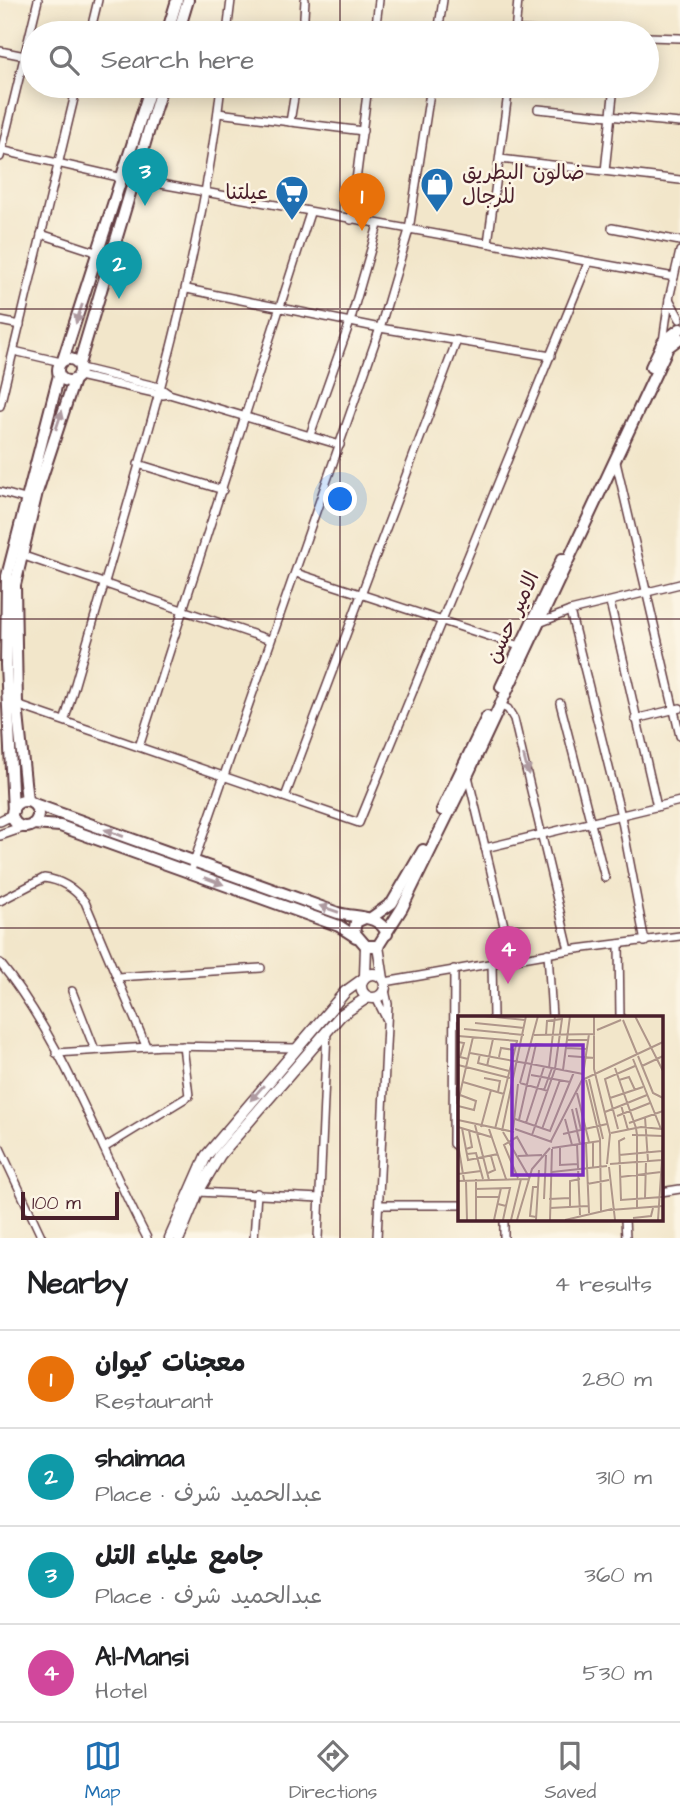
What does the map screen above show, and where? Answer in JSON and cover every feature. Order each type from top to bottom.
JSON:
[{"type":"main road","points":[[171,21],[177,0]]},
{"type":"main road","points":[[182,21],[188,0]]},
{"type":"main road","points":[[28,825],[38,812],[30,802],[17,705],[14,598],[21,555],[47,457],[78,372],[148,98]]},
{"type":"main road","points":[[158,98],[99,253],[60,367],[7,576],[3,665],[12,813],[28,825],[60,826],[338,913],[380,922],[387,934],[379,946],[380,989]]},
{"type":"main road","name":"الامير حسن","points":[[387,934],[467,776],[519,646],[544,591],[586,514],[663,342],[680,329]]},
{"type":"main road","name":"الامير حسن","points":[[361,942],[354,925],[392,903],[403,888],[538,623],[668,347],[680,338]]},
{"type":"main road","points":[[60,367],[72,359],[78,372]]},
{"type":"main road","points":[[60,367],[64,380],[78,372]]},
{"type":"main road","points":[[12,813],[17,804],[30,802],[338,926],[361,942],[379,946]]},
{"type":"main road","points":[[361,942],[364,978],[362,992],[380,989]]},
{"type":"main road","points":[[170,1238],[206,1156],[287,1058],[345,992],[373,974],[380,989]]},
{"type":"main road","points":[[179,1238],[198,1192],[220,1155],[341,1015],[380,989]]},
{"type":"main road","points":[[287,1058],[296,1067]]},
{"type":"street","points":[[33,21],[38,0]]},
{"type":"street","points":[[93,21],[98,0]]},
{"type":"street","points":[[228,21],[231,0]]},
{"type":"street","points":[[305,0],[305,21]]},
{"type":"street","points":[[376,21],[379,0]]},
{"type":"street","points":[[440,21],[443,0]]},
{"type":"street","points":[[516,21],[518,0]]},
{"type":"street","points":[[659,37],[680,38]]},
{"type":"street","points":[[0,51],[21,55]]},
{"type":"street","points":[[21,72],[1,152],[310,213],[674,277]]},
{"type":"street","points":[[0,406],[74,98]]},
{"type":"street","points":[[65,719],[187,289],[208,193],[220,98]]},
{"type":"street","points":[[290,122],[294,98]]},
{"type":"street","points":[[351,220],[367,98]]},
{"type":"street","points":[[192,868],[222,775],[296,573],[380,328],[408,230],[429,98]]},
{"type":"street","points":[[488,243],[508,98]]},
{"type":"street","points":[[605,171],[613,98]]},
{"type":"street","points":[[538,109],[680,123]]},
{"type":"street","points":[[218,113],[363,131]]},
{"type":"street","points":[[500,159],[680,180]]},
{"type":"street","points":[[139,747],[310,213]]},
{"type":"street","points":[[310,436],[350,322],[378,225]]},
{"type":"street","points":[[612,228],[680,241]]},
{"type":"street","points":[[41,234],[99,253]]},
{"type":"street","points":[[663,342],[680,251]]},
{"type":"street","points":[[17,705],[65,719],[359,823],[444,623],[588,263]]},
{"type":"street","points":[[187,289],[380,328],[551,356]]},
{"type":"street","points":[[669,299],[680,319]]},
{"type":"street","points":[[0,321],[20,325]]},
{"type":"street","points":[[285,797],[457,340]]},
{"type":"street","points":[[14,351],[60,367]]},
{"type":"street","points":[[78,372],[158,390],[340,445]]},
{"type":"street","points":[[616,462],[677,709],[680,736]]},
{"type":"street","points":[[138,464],[223,490]]},
{"type":"street","points":[[0,492],[25,499]]},
{"type":"street","points":[[21,555],[270,640]]},
{"type":"street","points":[[296,573],[519,646]]},
{"type":"street","points":[[538,623],[570,611],[679,584],[680,594]]},
{"type":"street","points":[[548,601],[556,608],[570,611]]},
{"type":"street","points":[[610,602],[657,807]]},
{"type":"street","points":[[570,611],[621,816],[645,942]]},
{"type":"street","points":[[559,703],[605,878]]},
{"type":"street","points":[[497,704],[508,709],[514,719],[569,950]]},
{"type":"street","points":[[635,719],[677,709]]},
{"type":"street","points":[[467,776],[512,959]]},
{"type":"street","points":[[485,848],[680,801]]},
{"type":"street","points":[[0,821],[12,813]]},
{"type":"street","points":[[0,835],[28,825]]},
{"type":"street","points":[[0,901],[44,878],[68,886],[85,902],[146,1046]]},
{"type":"street","points":[[377,1238],[386,1018],[380,989],[454,969],[492,962],[680,936]]},
{"type":"street","points":[[619,944],[620,1016]]},
{"type":"street","points":[[548,953],[552,1016]]},
{"type":"street","points":[[492,962],[493,1016]]},
{"type":"street","points":[[0,963],[26,998],[56,1053],[147,1238]]},
{"type":"street","points":[[117,977],[261,968]]},
{"type":"street","points":[[454,969],[453,1144],[458,1148]]},
{"type":"street","points":[[72,991],[95,1050]]},
{"type":"street","points":[[318,1238],[327,1030]]},
{"type":"street","points":[[56,1053],[146,1046],[297,1048]]},
{"type":"street","points":[[104,1148],[189,1096],[183,1046]]},
{"type":"street","points":[[0,1148],[42,1238]]},
{"type":"street","points":[[662,1192],[680,1189]]},
{"type":"street","points":[[198,1192],[320,1198]]},
{"type":"street","points":[[254,1238],[257,1194]]},
{"type":"street","points":[[379,1205],[458,1205]]},
{"type":"street","points":[[504,1220],[504,1238]]},
{"type":"street","points":[[625,1220],[626,1238]]},
{"type":"place","name":"جامع علياء التل","points":[[145,206]]},
{"type":"place","name":"ضالون البطريق للرجال","points":[[437,214]]},
{"type":"place","name":"عيلتنا","points":[[292,222]]},
{"type":"place","name":"معجنات كيوان","points":[[362,231]]},
{"type":"place","name":"shaimaa","points":[[119,299]]},
{"type":"place","name":"Al-Mansi","points":[[508,984]]}]
